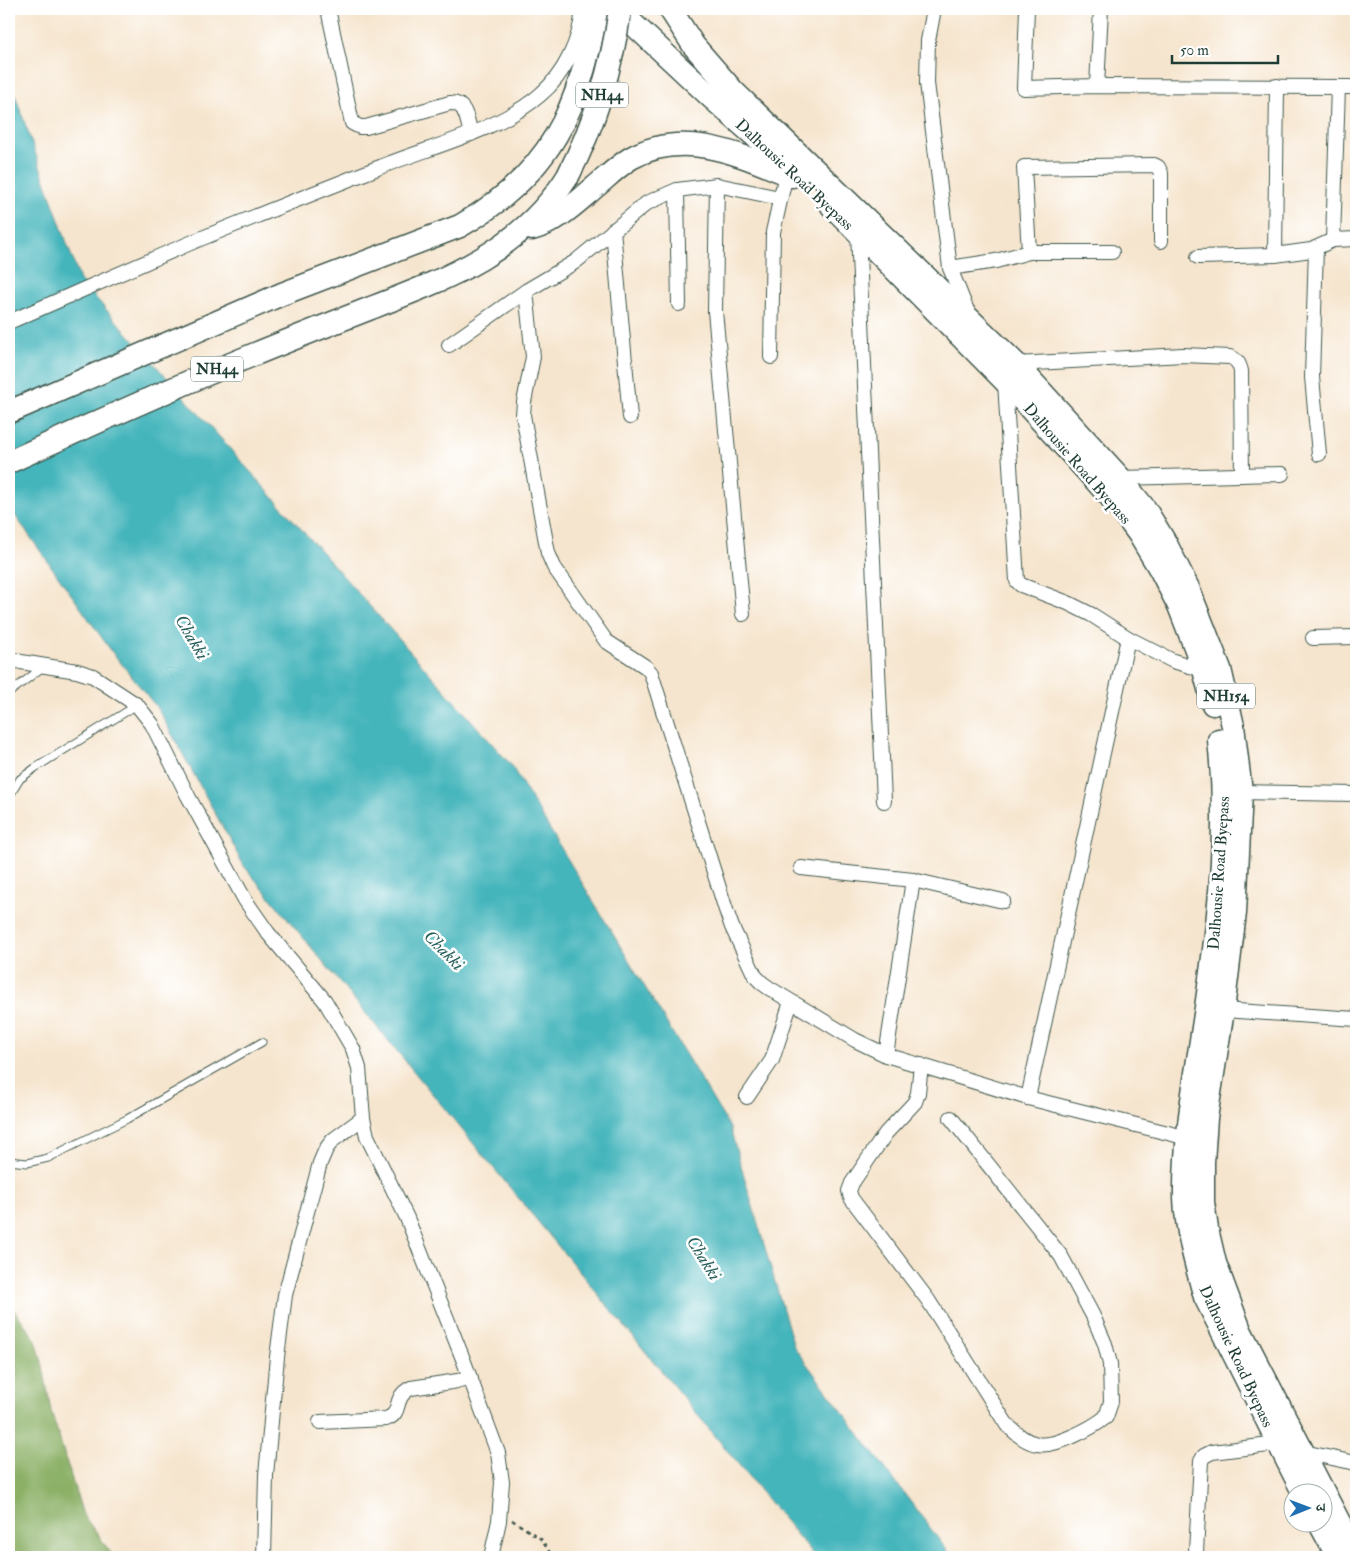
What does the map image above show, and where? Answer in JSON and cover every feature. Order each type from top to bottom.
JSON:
[{"type":"highway","name":"NH44","points":[[9,412],[282,294],[460,226],[485,212],[525,178],[561,128],[584,72],[597,9]]},
{"type":"highway","name":"NH44","points":[[9,462],[160,393],[429,285],[477,262],[520,232],[556,195],[582,148],[604,89],[618,9]]},
{"type":"highway","name":"Dalhousie Road Byepass","points":[[618,9],[712,98],[809,183],[858,233],[1011,372],[1139,534],[1160,569],[1178,606],[1204,670],[1218,727],[1223,776],[1224,825],[1218,916],[1188,1138],[1185,1199],[1195,1259],[1205,1297],[1299,1484]]},
{"type":"highway","name":"NH154","points":[[670,9],[694,46],[733,92],[970,318],[1011,372],[1120,478],[1145,509],[1166,544],[1204,624],[1220,669],[1233,726],[1241,792],[1235,913],[1223,1010],[1206,1118],[1203,1202],[1207,1228],[1215,1263],[1240,1330],[1356,1555]]},
{"type":"highway","points":[[520,232],[551,221],[631,159],[656,148],[669,145],[692,144],[709,146],[735,153],[809,183]]},
{"type":"highway","points":[[1325,1534],[1338,1557]]},
{"type":"street","points":[[328,9],[352,123],[360,127],[366,127],[456,103],[463,108],[472,134]]},
{"type":"street","points":[[9,322],[200,240],[411,154],[472,134],[513,114],[540,95],[558,76],[574,48],[582,23],[583,9]]},
{"type":"street","points":[[934,9],[928,41],[927,84],[950,268],[970,318]]},
{"type":"street","points":[[1027,9],[1024,88],[1098,86],[1356,87]]},
{"type":"street","points":[[1098,86],[1102,9]]},
{"type":"street","points":[[1275,255],[1277,86]]},
{"type":"street","points":[[1333,240],[1338,87]]},
{"type":"street","points":[[1029,252],[1024,167],[1154,165],[1158,167],[1161,173],[1161,241]]},
{"type":"street","points":[[771,357],[773,232],[786,174]]},
{"type":"street","points":[[449,345],[526,291],[575,262],[647,203],[676,190],[717,186],[780,198]]},
{"type":"street","points":[[717,186],[715,311],[743,614]]},
{"type":"street","points":[[676,190],[679,304]]},
{"type":"street","points":[[613,230],[630,417]]},
{"type":"street","points":[[858,233],[884,801]]},
{"type":"street","points":[[1198,257],[1275,255],[1316,248],[1333,240],[1356,239]]},
{"type":"street","points":[[1316,248],[1312,377],[1320,454]]},
{"type":"street","points":[[950,268],[996,261],[1029,252],[1112,252]]},
{"type":"street","points":[[526,291],[533,357],[523,415],[548,553],[554,567],[606,641],[646,666],[651,673],[732,926],[755,976],[769,988],[791,1002],[855,1040],[886,1055],[1028,1098],[1188,1138]]},
{"type":"street","points":[[1204,670],[1173,661],[1128,638],[1092,615],[1068,603],[1021,585],[1017,581],[1011,372],[1183,355],[1230,357],[1238,362],[1241,371],[1242,475]]},
{"type":"street","points":[[1120,478],[1282,474]]},
{"type":"street","points":[[1314,638],[1356,637]]},
{"type":"street","points":[[1028,1098],[1128,638]]},
{"type":"street","points":[[9,658],[93,676],[137,705],[152,724],[188,796],[245,900],[268,933],[325,1001],[353,1049],[359,1068],[363,1118],[367,1136],[407,1218],[471,1379],[498,1453],[502,1482],[500,1513],[492,1557]]},
{"type":"street","points":[[1241,792],[1356,794]]},
{"type":"street","points":[[801,868],[913,880],[1003,901]]},
{"type":"street","points":[[886,1055],[913,880]]},
{"type":"street","points":[[747,1098],[772,1060],[791,1002]]},
{"type":"street","points":[[1223,1010],[1356,1019]]},
{"type":"street","points":[[921,1065],[918,1093],[915,1102],[886,1133],[852,1182],[849,1191],[851,1198],[928,1300],[1008,1425],[1017,1435],[1030,1442],[1039,1445],[1052,1443],[1077,1434],[1106,1417],[1111,1402],[1110,1364],[1105,1344],[1093,1316],[1061,1256],[951,1118]]},
{"type":"street","points":[[264,1557],[266,1475],[276,1357],[285,1295],[320,1163],[326,1149],[333,1140],[363,1118]]},
{"type":"street","points":[[320,1422],[386,1419],[393,1417],[399,1397],[411,1388],[471,1379]]},
{"type":"street","points":[[1196,1552],[1201,1461],[1204,1456],[1212,1452],[1278,1444]]},
{"type":"street","points":[[1303,1452],[1356,1463]]},
{"type":"lane","points":[[9,693],[46,665]]},
{"type":"lane","points":[[9,683],[17,687]]},
{"type":"lane","points":[[9,797],[20,779],[34,768],[137,705]]},
{"type":"lane","points":[[9,1161],[27,1163],[48,1158],[127,1118],[262,1042]]},
{"type":"path","points":[[500,1513],[541,1539],[553,1557]]},
{"type":"green space","points":[[9,1303],[36,1340],[51,1411],[83,1515],[114,1557],[9,1557]]},
{"type":"water","name":"Chakki","points":[[9,78],[80,280],[511,765],[730,1128],[794,1347],[952,1557],[815,1557],[244,866],[158,709],[112,652],[9,507]]}]
